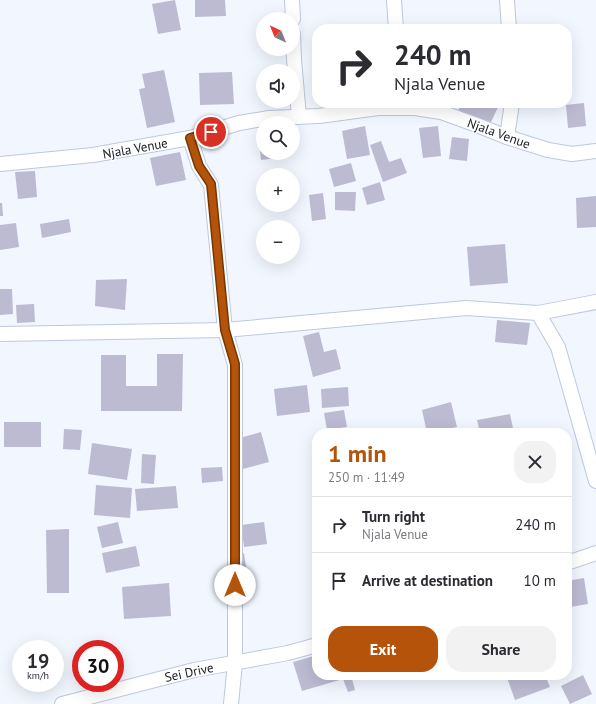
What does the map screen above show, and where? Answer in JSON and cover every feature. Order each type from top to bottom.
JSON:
[{"type":"street","points":[[292,0],[293,12]]},
{"type":"street","points":[[394,0],[396,24]]},
{"type":"street","points":[[506,0],[508,24]]},
{"type":"street","points":[[294,56],[299,116]]},
{"type":"street","name":"Njala Venue","points":[[300,117],[319,116],[378,108]]},
{"type":"street","name":"Njala Venue","points":[[415,108],[441,112],[507,137],[548,150],[572,154],[596,151]]},
{"type":"street","points":[[507,137],[511,108]]},
{"type":"street","name":"Njala Venue","points":[[0,164],[93,155],[190,138],[239,123],[256,120]]},
{"type":"street","points":[[190,138],[199,166],[211,184],[225,330],[235,364],[235,663],[231,704]]},
{"type":"street","points":[[0,334],[225,330],[466,308],[538,314],[596,302]]},
{"type":"street","points":[[538,314],[558,347],[596,481]]},
{"type":"street","points":[[572,561],[596,553]]},
{"type":"street","name":"Sei Drive","points":[[62,704],[194,670],[288,653],[312,646]]},
{"type":"building","points":[[175,0],[181,30],[158,34],[152,4]]},
{"type":"building","points":[[195,0],[225,0],[226,16],[195,17]]},
{"type":"building","points":[[164,70],[175,122],[147,128],[139,89],[145,88],[142,74]]},
{"type":"building","points":[[232,72],[234,104],[200,105],[199,73]]},
{"type":"building","points":[[584,103],[586,126],[568,128],[566,108],[572,108],[572,104]]},
{"type":"building","points":[[460,108],[498,108],[490,124],[458,111]]},
{"type":"building","points":[[365,126],[370,155],[347,159],[342,131]]},
{"type":"building","points":[[438,126],[441,156],[423,158],[419,128]]},
{"type":"building","points":[[452,137],[469,139],[467,161],[449,159]]},
{"type":"building","points":[[381,141],[389,162],[401,158],[407,173],[383,182],[370,145]]},
{"type":"building","points":[[180,152],[186,180],[156,186],[150,158]]},
{"type":"building","points":[[351,163],[356,181],[334,187],[329,169]]},
{"type":"building","points":[[35,171],[37,197],[18,199],[15,172]]},
{"type":"building","points":[[380,182],[385,200],[367,205],[362,188]]},
{"type":"building","points":[[335,192],[356,192],[355,211],[335,210]]},
{"type":"building","points":[[323,193],[326,219],[312,221],[309,195]]},
{"type":"building","points":[[596,196],[596,227],[577,228],[576,198]]},
{"type":"building","points":[[0,203],[2,203],[3,216],[0,216]]},
{"type":"building","points":[[69,219],[71,232],[42,238],[40,224]]},
{"type":"building","points":[[16,223],[19,247],[0,250],[0,225]]},
{"type":"building","points":[[505,244],[508,283],[470,286],[467,247]]},
{"type":"building","points":[[127,279],[125,310],[95,306],[96,280]]},
{"type":"building","points":[[0,289],[12,289],[13,314],[0,315]]},
{"type":"building","points":[[34,304],[35,322],[17,323],[16,305]]},
{"type":"building","points":[[497,320],[530,323],[527,345],[495,342]]},
{"type":"building","points":[[319,332],[324,352],[336,349],[341,369],[313,377],[303,336]]},
{"type":"building","points":[[157,354],[183,354],[182,411],[101,411],[101,355],[126,355],[126,386],[157,386]]},
{"type":"building","points":[[307,385],[310,412],[277,416],[274,389]]},
{"type":"building","points":[[348,387],[349,406],[322,408],[321,389]]},
{"type":"building","points":[[451,402],[457,427],[426,428],[422,410]]},
{"type":"building","points":[[344,410],[347,427],[327,428],[324,413]]},
{"type":"building","points":[[510,414],[513,428],[479,428],[477,420]]},
{"type":"building","points":[[4,422],[41,422],[41,447],[4,447]]},
{"type":"building","points":[[64,429],[82,430],[80,450],[63,449]]},
{"type":"building","points":[[261,432],[269,462],[239,470],[232,440]]},
{"type":"building","points":[[92,443],[132,449],[127,480],[88,474]]},
{"type":"building","points":[[142,454],[156,455],[154,484],[141,483]]},
{"type":"building","points":[[222,467],[223,481],[202,483],[201,468]]},
{"type":"building","points":[[96,485],[132,488],[130,518],[94,515]]},
{"type":"building","points":[[176,486],[178,508],[137,511],[135,489]]},
{"type":"building","points":[[118,522],[123,543],[102,548],[97,527]]},
{"type":"building","points":[[264,522],[267,544],[244,547],[241,525]]},
{"type":"building","points":[[69,529],[69,593],[47,593],[46,530]]},
{"type":"building","points":[[136,546],[140,566],[106,573],[102,553]]},
{"type":"building","points":[[244,553],[246,567],[232,569],[231,555]]},
{"type":"building","points":[[584,578],[588,604],[572,607],[572,580]]},
{"type":"building","points":[[169,583],[171,616],[124,619],[122,587]]},
{"type":"building","points":[[312,656],[312,680],[340,680],[302,691],[293,662]]},
{"type":"building","points":[[583,675],[592,694],[570,704],[561,686]]},
{"type":"building","points":[[343,680],[352,680],[355,690],[348,692]]},
{"type":"building","points":[[508,680],[547,680],[550,687],[515,700]]},
{"type":"route","points":[[211,132],[190,138],[199,166],[211,184],[225,330],[235,364],[235,585]]}]
